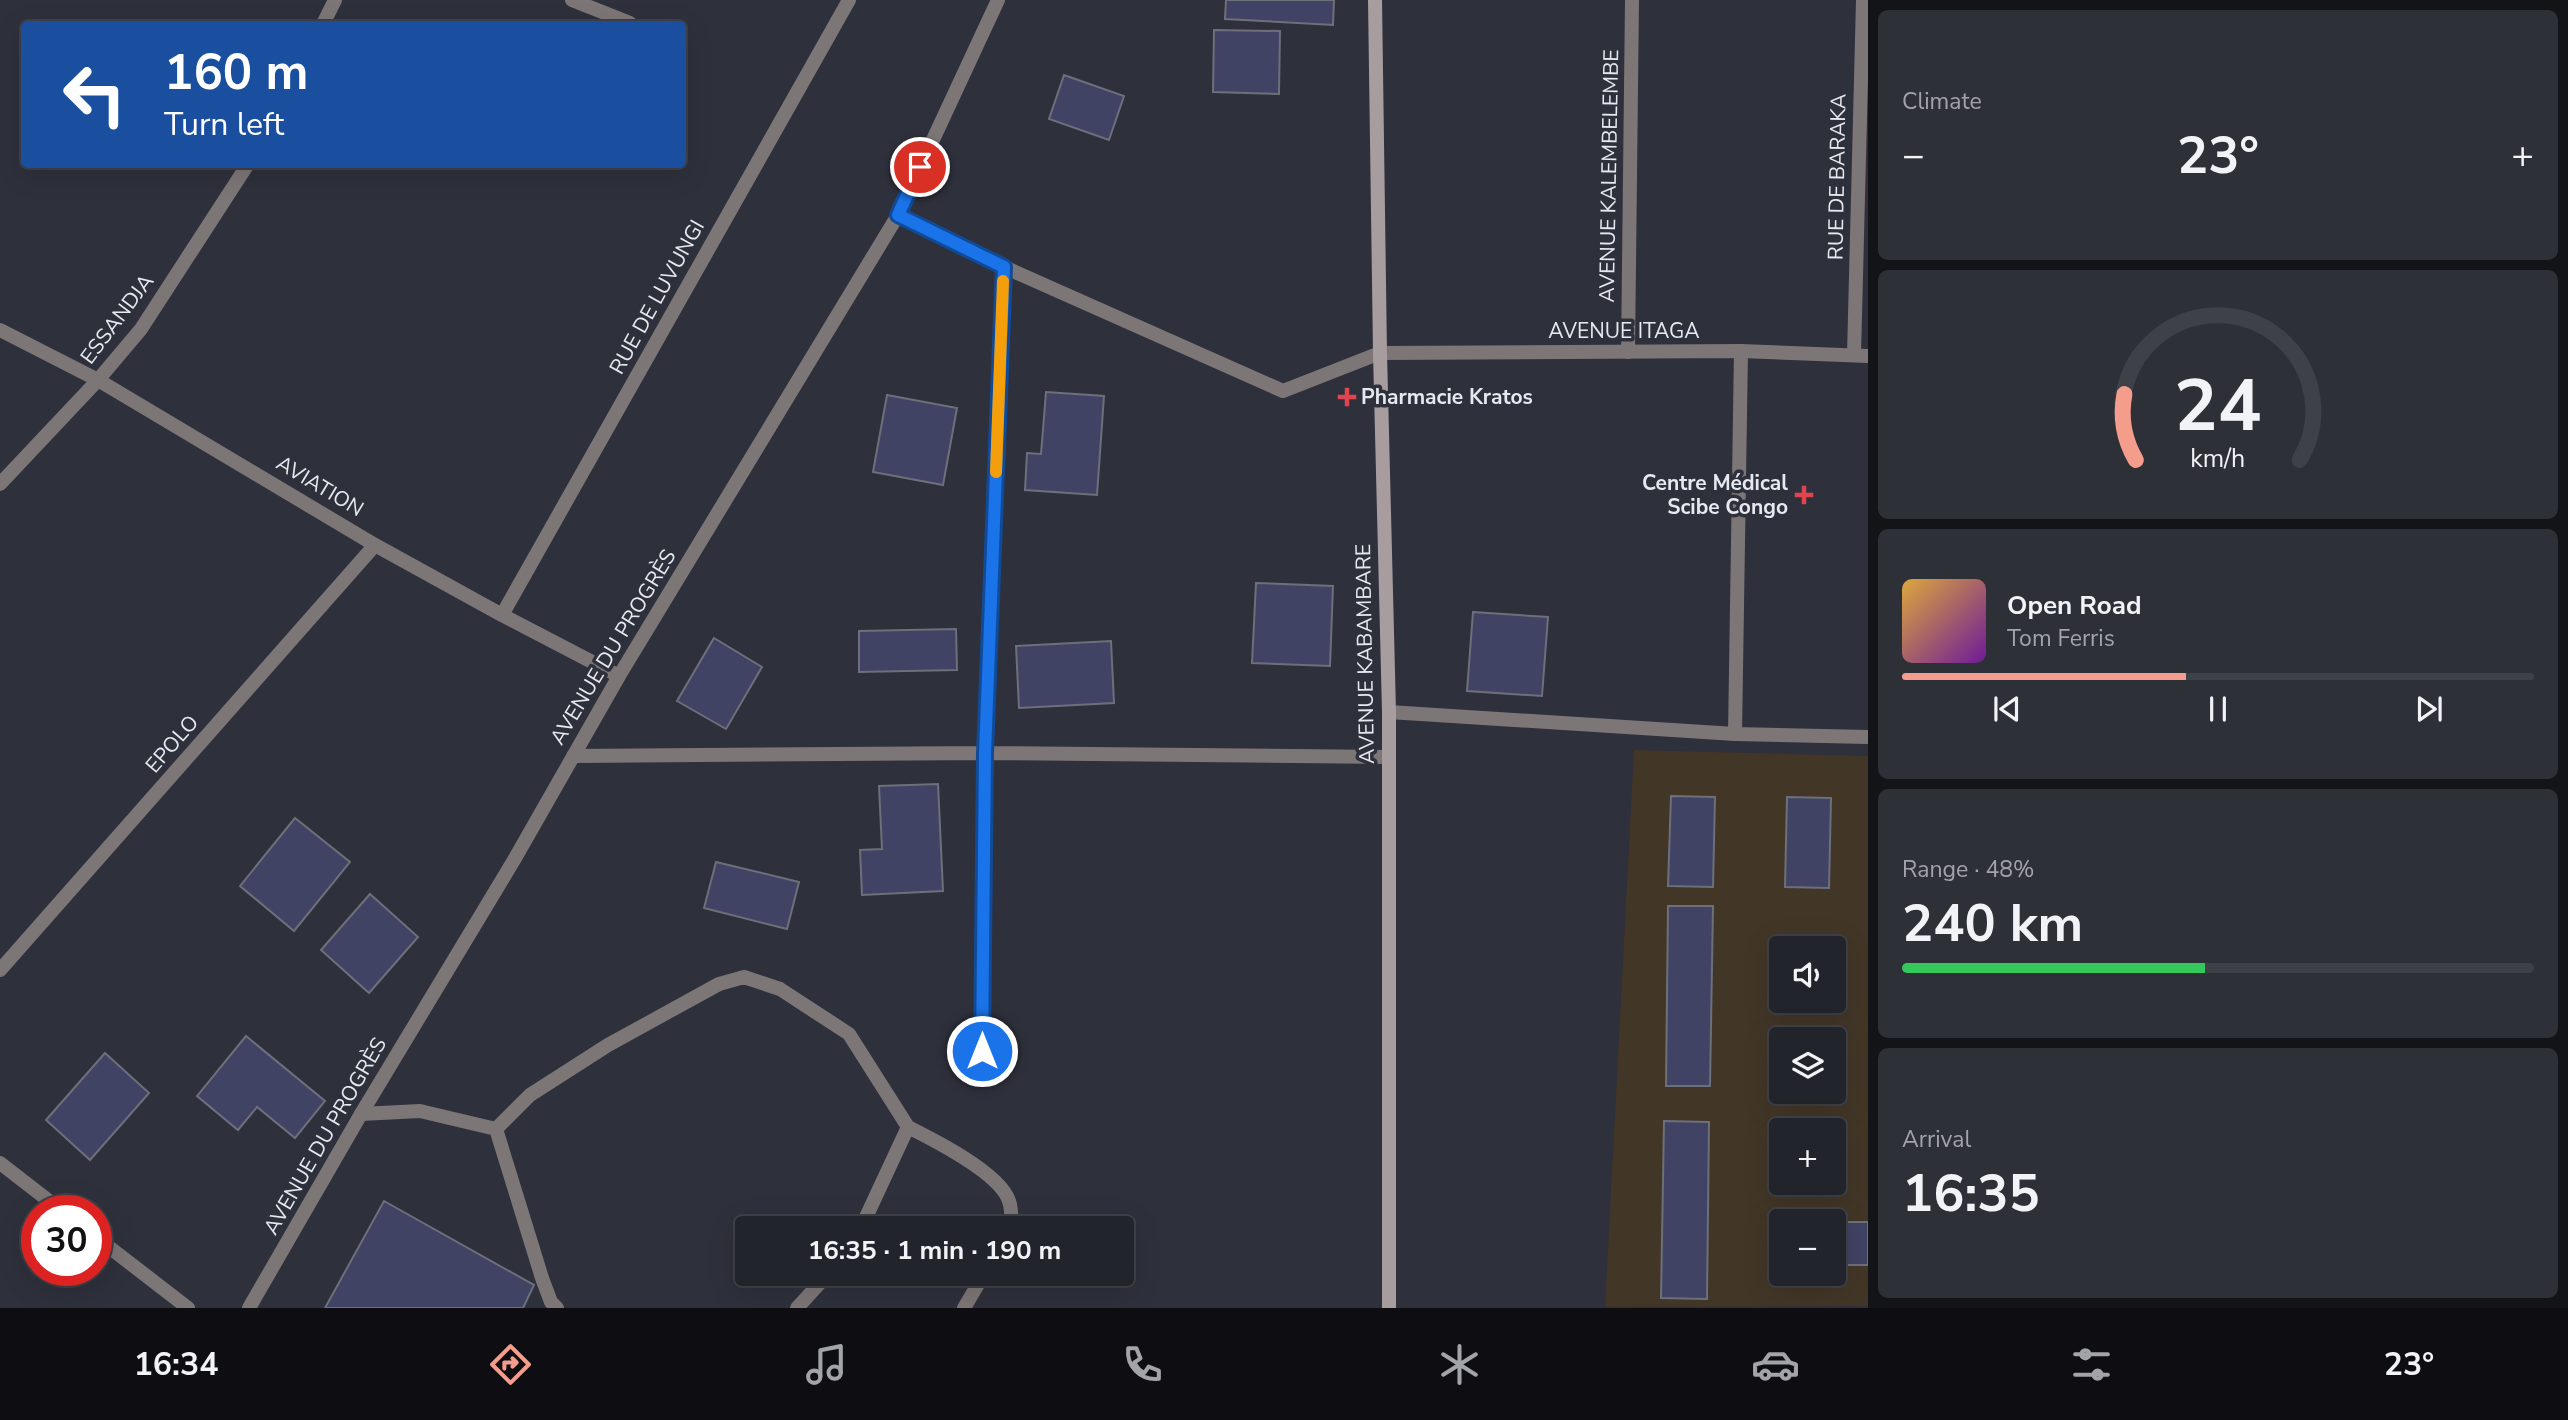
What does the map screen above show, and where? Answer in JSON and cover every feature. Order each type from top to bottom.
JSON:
[{"type":"main road","name":"AVENUE KABAMBARE","points":[[1375,0],[1389,712],[1389,1308]]},
{"type":"street","points":[[324,21],[335,0]]},
{"type":"street","points":[[572,0],[625,21]]},
{"type":"street","name":"RUE DE LUVUNGI","points":[[502,615],[849,0]]},
{"type":"street","name":"AVENUE DU PROGRÈS","points":[[249,1308],[361,1114],[507,872],[619,676],[898,215],[998,0]]},
{"type":"street","name":"AVENUE KALEMBELEMBE","points":[[1628,352],[1632,0]]},
{"type":"street","name":"RUE DE BARAKA","points":[[1861,356],[1863,0]]},
{"type":"street","name":"ESSANDJA","points":[[0,484],[98,380],[141,328],[245,168]]},
{"type":"street","points":[[898,215],[1004,267],[1283,391],[1380,353]]},
{"type":"street","points":[[982,1051],[985,753],[1004,267]]},
{"type":"street","name":"AVIATION","points":[[0,330],[98,380],[375,545],[619,676]]},
{"type":"street","points":[[1735,733],[1741,351]]},
{"type":"street","name":"AVENUE ITAGA","points":[[1380,353],[1741,351],[1861,356]]},
{"type":"street","name":"EPOLO","points":[[0,971],[375,545]]},
{"type":"street","points":[[1389,712],[1735,733],[1868,737]]},
{"type":"street","points":[[573,756],[985,753],[1388,757]]},
{"type":"street","points":[[496,1129],[530,1096],[608,1045],[719,984],[744,977],[780,989],[849,1034],[908,1127],[951,1149],[990,1177],[1009,1200],[1011,1216]]},
{"type":"street","points":[[361,1114],[420,1111],[496,1129]]},
{"type":"street","points":[[867,1216],[908,1127]]},
{"type":"street","points":[[496,1129],[517,1206],[551,1302],[557,1308]]},
{"type":"street","points":[[0,1163],[41,1195]]},
{"type":"street","points":[[112,1249],[188,1308]]},
{"type":"street","points":[[797,1308],[817,1286]]},
{"type":"street","points":[[964,1308],[977,1286]]},
{"type":"shaded area","points":[[1634,750],[1868,756],[1868,1306],[1605,1307]]},
{"type":"building","points":[[1226,0],[1334,0],[1333,25],[1225,19]]},
{"type":"building","points":[[1214,30],[1280,31],[1279,94],[1213,92]]},
{"type":"building","points":[[1064,75],[1124,96],[1109,140],[1049,119]]},
{"type":"building","points":[[1046,392],[1104,396],[1097,495],[1025,490],[1027,453],[1041,454]]},
{"type":"building","points":[[887,395],[957,408],[943,485],[873,472]]},
{"type":"building","points":[[1256,583],[1333,586],[1330,666],[1252,663]]},
{"type":"building","points":[[1473,612],[1548,617],[1542,696],[1467,691]]},
{"type":"building","points":[[956,629],[957,670],[859,672],[859,631]]},
{"type":"building","points":[[714,638],[762,667],[726,729],[677,701]]},
{"type":"building","points":[[1111,641],[1114,703],[1019,708],[1016,646]]},
{"type":"building","points":[[938,784],[943,891],[862,895],[860,850],[882,849],[879,786]]},
{"type":"building","points":[[1671,796],[1715,797],[1713,887],[1668,886]]},
{"type":"building","points":[[1787,797],[1831,798],[1829,888],[1785,887]]},
{"type":"building","points":[[295,818],[350,862],[294,931],[240,886]]},
{"type":"building","points":[[716,862],[799,882],[787,929],[704,908]]},
{"type":"building","points":[[370,894],[418,937],[369,993],[321,950]]},
{"type":"building","points":[[1668,906],[1713,906],[1710,1086],[1666,1086]]},
{"type":"building","points":[[246,1036],[325,1101],[295,1138],[257,1107],[238,1130],[197,1096]]},
{"type":"building","points":[[105,1053],[149,1093],[90,1160],[46,1120]]},
{"type":"building","points":[[1664,1121],[1709,1122],[1707,1299],[1661,1298]]},
{"type":"building","points":[[384,1201],[534,1285],[523,1308],[325,1308]]},
{"type":"building","points":[[1846,1222],[1868,1222],[1868,1265],[1846,1265]]},
{"type":"slow traffic","points":[[996,472],[1003,281]]},
{"type":"place","name":"Pharmacie Kratos","points":[[1347,397]]},
{"type":"place","name":"Centre Médical Scibe Congo","points":[[1804,495]]},
{"type":"route","points":[[920,167],[898,215],[1004,267],[985,753],[982,1051]]}]
